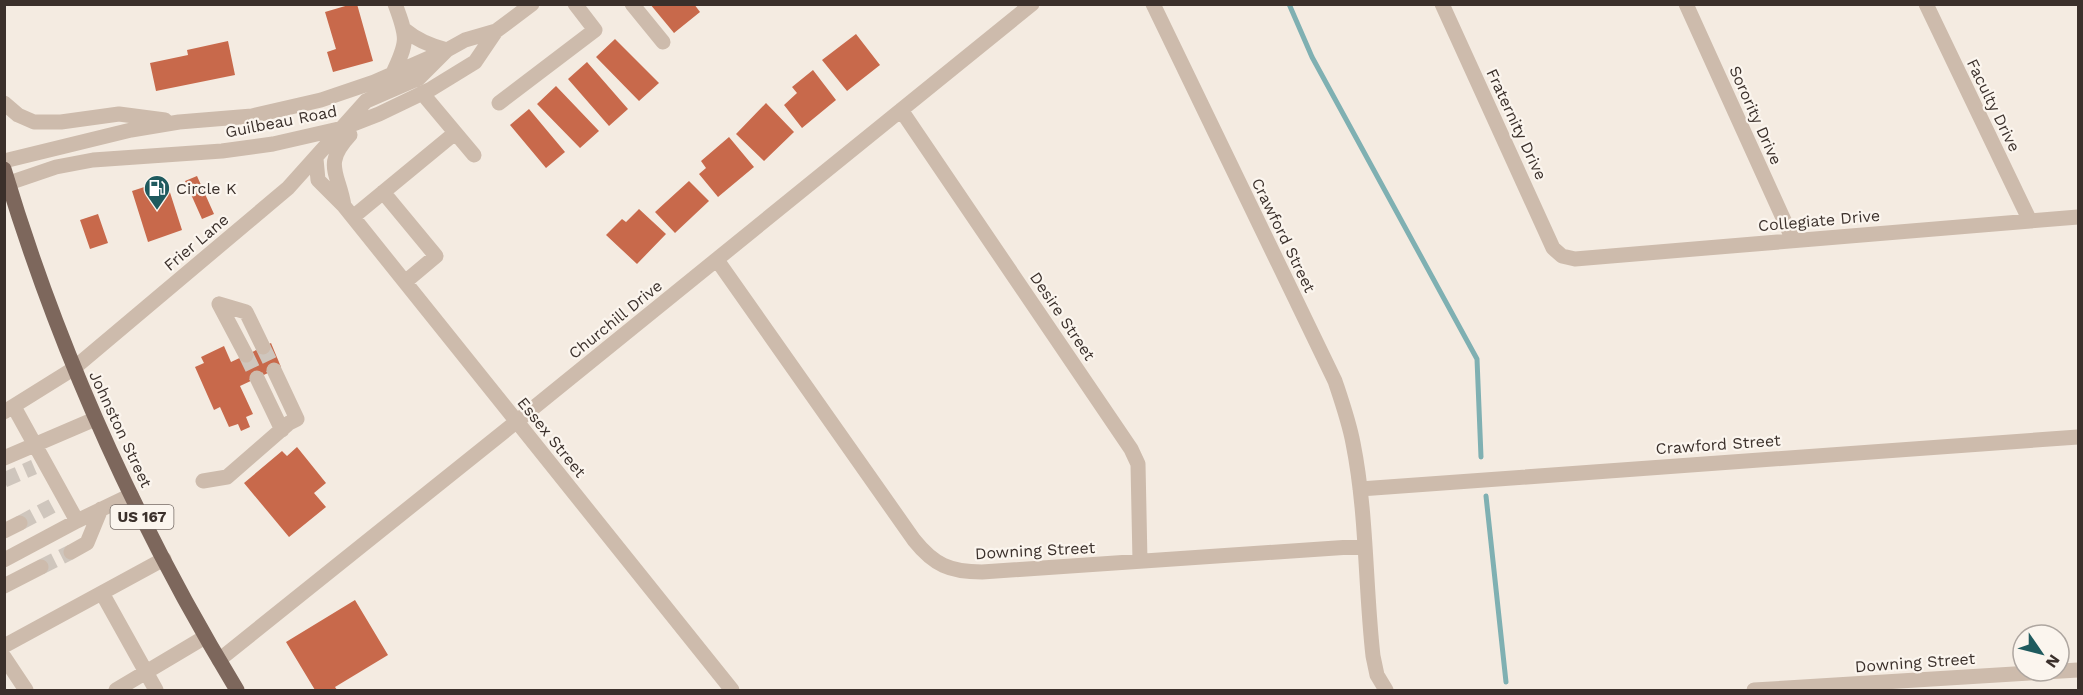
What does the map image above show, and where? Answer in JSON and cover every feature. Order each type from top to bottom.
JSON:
[{"type":"main road","name":"Johnston Street","points":[[6,178],[51,311],[95,419],[164,560],[205,637],[237,690]]},
{"type":"street","points":[[392,75],[405,50],[405,30],[395,4]]},
{"type":"street","name":"Guilbeau Road","points":[[6,178],[93,160],[222,151],[273,144],[343,128],[366,120],[422,93],[475,62],[496,31],[532,4]]},
{"type":"street","points":[[499,103],[595,30],[575,4]]},
{"type":"street","points":[[632,4],[663,42]]},
{"type":"street","name":"Churchill Drive","points":[[219,660],[1032,4]]},
{"type":"street","name":"Crawford Street","points":[[1153,4],[1335,381],[1354,445],[1365,546]]},
{"type":"street","name":"Fraternity Drive","points":[[1442,4],[1553,248],[1562,256]]},
{"type":"street","name":"Sorority Drive","points":[[1686,4],[1793,240]]},
{"type":"street","name":"Faculty Drive","points":[[1926,4],[2030,221]]},
{"type":"street","points":[[405,30],[432,47],[447,50]]},
{"type":"street","name":"Guilbeau Road","points":[[4,161],[119,133],[179,122],[252,116],[284,110],[360,88],[465,40],[496,31]]},
{"type":"street","name":"Frier Lane","points":[[9,410],[74,369],[288,188],[366,101],[419,78],[447,50]]},
{"type":"street","points":[[422,93],[474,155]]},
{"type":"street","points":[[4,103],[18,115],[34,123],[61,122],[119,114],[179,122]]},
{"type":"street","name":"Desire Street","points":[[901,110],[1131,449],[1138,464],[1140,561]]},
{"type":"street","name":"Essex Street","points":[[349,211],[342,189],[334,176],[334,162],[339,148],[366,120]]},
{"type":"street","points":[[349,211],[383,192],[455,133]]},
{"type":"street","name":"Essex Street","points":[[316,159],[318,180],[349,211],[732,690]]},
{"type":"street","points":[[383,192],[436,256],[405,282]]},
{"type":"street","name":"Collegiate Drive","points":[[1562,256],[1575,259],[2079,217]]},
{"type":"street","name":"Downing Street","points":[[717,260],[914,540],[932,560],[953,570],[982,572],[1365,546]]},
{"type":"street","points":[[219,304],[238,319],[255,351]]},
{"type":"street","points":[[203,481],[227,477],[285,426],[266,374]]},
{"type":"street","points":[[9,410],[36,444],[39,464],[59,503],[77,521]]},
{"type":"street","points":[[4,458],[95,419]]},
{"type":"street","name":"Crawford Street","points":[[1360,489],[2079,437]]},
{"type":"street","points":[[22,577],[9,557],[131,495]]},
{"type":"street","points":[[70,552],[87,543],[101,509]]},
{"type":"street","points":[[4,531],[20,523]]},
{"type":"street","points":[[1365,546],[1373,656],[1377,675],[1386,690]]},
{"type":"street","points":[[4,646],[164,560]]},
{"type":"street","points":[[4,586],[40,567]]},
{"type":"street","points":[[102,593],[156,690]]},
{"type":"street","points":[[116,690],[205,637]]},
{"type":"street","points":[[4,657],[26,690]]},
{"type":"street","name":"Downing Street","points":[[1754,690],[2079,670]]},
{"type":"building","points":[[357,4],[373,61],[333,72],[327,52],[336,49],[325,12]]},
{"type":"building","points":[[650,4],[694,4],[700,12],[674,33]]},
{"type":"building","points":[[856,34],[880,65],[847,91],[822,60]]},
{"type":"building","points":[[615,39],[659,83],[639,101],[596,57]]},
{"type":"building","points":[[228,41],[235,75],[156,91],[150,63],[188,55],[187,50]]},
{"type":"building","points":[[587,62],[628,109],[609,126],[568,79]]},
{"type":"building","points":[[813,70],[836,100],[802,128],[784,105],[797,93],[792,87]]},
{"type":"building","points":[[556,86],[599,131],[580,148],[537,104]]},
{"type":"building","points":[[766,103],[794,132],[764,161],[736,134]]},
{"type":"building","points":[[529,109],[565,152],[546,168],[510,125]]},
{"type":"building","points":[[729,137],[754,167],[718,197],[699,174],[706,168],[701,161]]},
{"type":"building","points":[[197,176],[214,214],[202,219],[185,181]]},
{"type":"building","name":"Circle K","points":[[166,180],[182,230],[148,242],[132,191]]},
{"type":"building","points":[[689,181],[709,201],[675,233],[655,212]]},
{"type":"building","points":[[639,209],[666,234],[637,264],[606,235],[622,219],[626,222]]},
{"type":"building","points":[[98,214],[108,243],[90,249],[80,220]]},
{"type":"building","points":[[271,343],[281,367],[240,386],[253,414],[246,417],[250,427],[241,431],[238,424],[229,427],[220,407],[214,410],[195,367],[204,363],[201,357],[224,346],[231,362]]},
{"type":"building","points":[[297,447],[326,483],[314,493],[326,507],[289,537],[244,483],[282,451],[287,456]]},
{"type":"building","points":[[355,600],[388,655],[335,687],[337,690],[315,690],[286,642]]},
{"type":"waterway","points":[[1289,4],[1312,57],[1477,359],[1481,457]]},
{"type":"waterway","points":[[1486,496],[1506,682]]},
{"type":"tunnel","points":[[263,347],[274,370]]},
{"type":"tunnel","points":[[246,355],[257,378]]},
{"type":"tunnel","points":[[4,480],[34,467]]},
{"type":"tunnel","points":[[20,523],[52,506]]},
{"type":"tunnel","points":[[41,567],[71,552]]},
{"type":"place","name":"Circle K","points":[[157,211]]}]
